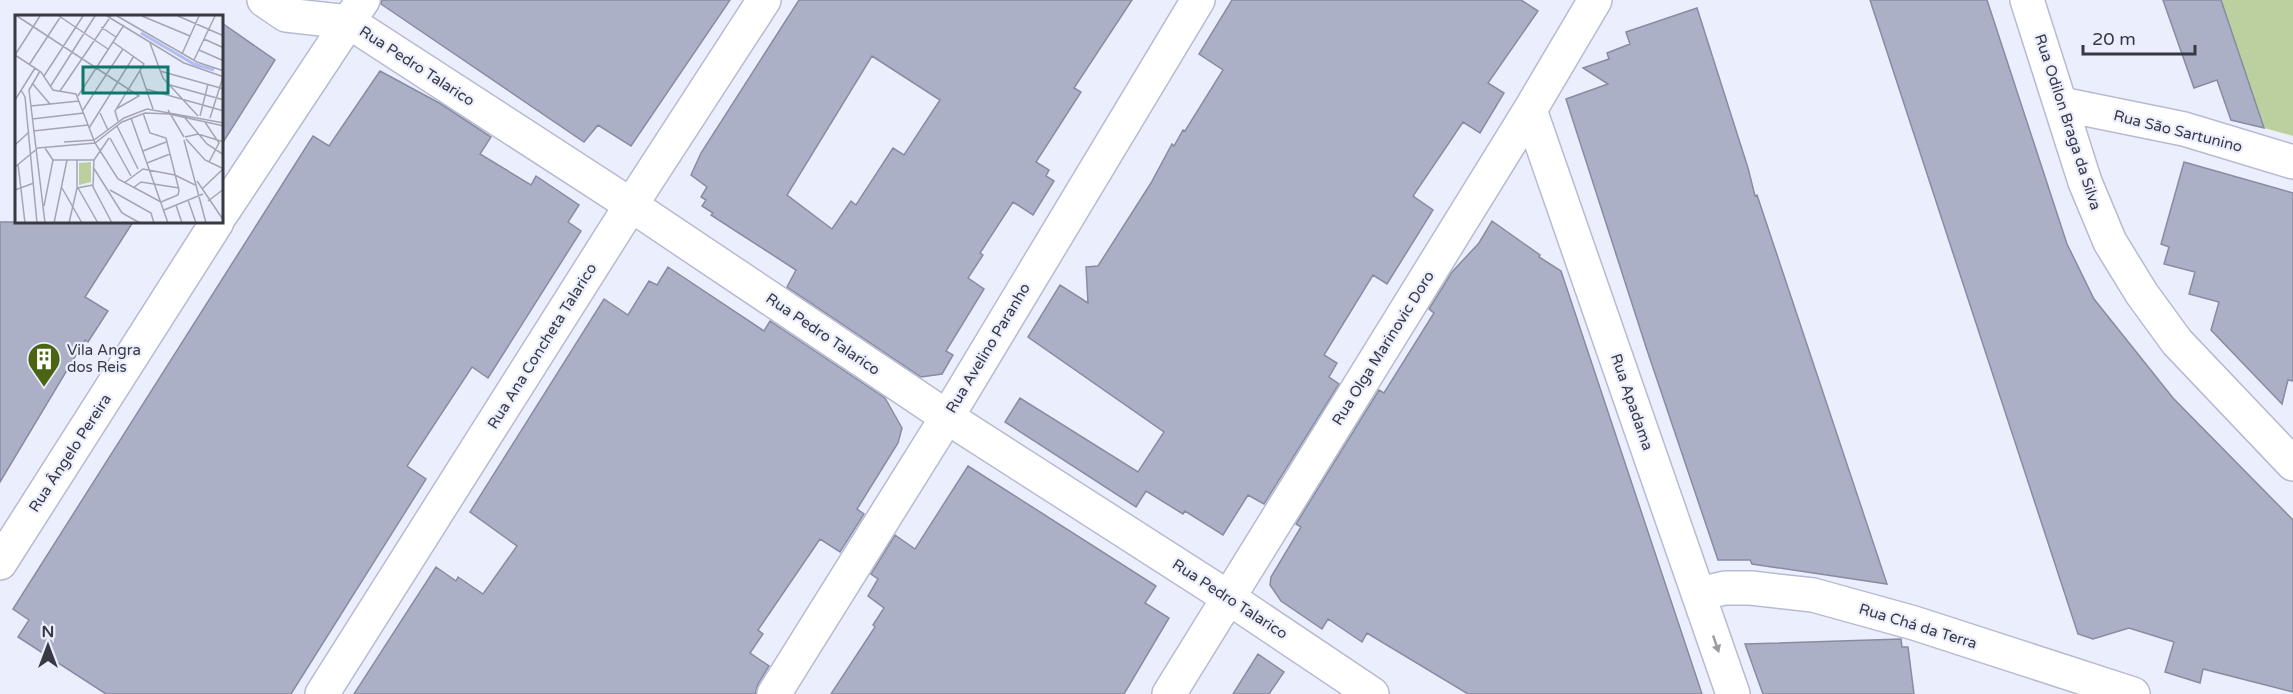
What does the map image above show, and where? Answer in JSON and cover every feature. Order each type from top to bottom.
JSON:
[{"type":"street","name":"Rua Pedro Talarico","points":[[264,0],[286,15],[356,11],[631,205],[947,417],[1229,598],[1372,694]]},
{"type":"street","name":"Rua Ana Concheta Talarico","points":[[322,694],[631,205],[764,0]]},
{"type":"street","name":"Rua Avelino Paranho","points":[[774,694],[947,417],[1198,0]]},
{"type":"street","name":"Rua Olga Marinovic Doro","points":[[1169,694],[1530,110],[1595,0]]},
{"type":"street","name":"Rua Odilon Braga da Silva","points":[[2027,0],[2085,182],[2110,242],[2142,294],[2177,342],[2291,459]]},
{"type":"street","points":[[224,210],[356,11]]},
{"type":"street","name":"Rua São Sartunino","points":[[2061,104],[2184,129],[2293,162]]},
{"type":"street","name":"Rua Apadama","points":[[1530,110],[1733,694]]},
{"type":"street","name":"Rua Ângelo Pereira","points":[[0,563],[216,224]]},
{"type":"street","name":"Rua Chá da Terra","points":[[1698,594],[1725,588],[1752,588],[1813,595],[1914,622],[2133,694]]},
{"type":"green space","points":[[2221,0],[2293,0],[2293,136],[2264,128]]},
{"type":"building","points":[[382,0],[730,0],[631,146],[598,125],[584,142],[381,4]]},
{"type":"building","points":[[799,0],[1132,0],[1074,88],[1081,92],[1036,162],[1049,170],[1046,176],[1054,181],[1033,215],[1013,202],[980,253],[983,255],[968,278],[984,289],[946,351],[953,355],[942,374],[921,377],[787,287],[796,270],[711,215],[713,213],[702,206],[706,200],[701,197],[707,187],[691,175],[701,153]],"holes":[[[872,56],[940,100],[904,155],[893,148],[856,205],[851,201],[832,229],[787,195]]]},
{"type":"building","points":[[1232,0],[1521,0],[1538,11],[1488,83],[1504,93],[1480,133],[1463,122],[1413,196],[1433,210],[1387,284],[1373,275],[1324,355],[1337,363],[1329,377],[1339,384],[1264,504],[1248,495],[1223,535],[1185,511],[1183,514],[1146,491],[1136,507],[1005,422],[1020,398],[1138,472],[1164,432],[1028,337],[1060,285],[1088,303],[1086,267],[1098,266],[1151,183],[1172,144],[1174,146],[1183,130],[1185,131],[1223,70],[1199,54]]},
{"type":"building","points":[[1870,0],[1987,0],[2067,244],[2094,299],[2173,398],[2293,520],[2293,692],[2203,669],[2200,683],[2165,672],[2174,642],[2129,628],[2093,639],[2078,634]]},
{"type":"building","points":[[2163,0],[2221,0],[2264,128],[2231,120],[2217,80],[2194,88]]},
{"type":"building","points":[[1697,8],[1755,196],[1757,195],[1887,584],[1752,564],[1750,560],[1718,560],[1646,347],[1566,99],[1608,84],[1583,68],[1609,59],[1607,53],[1630,44],[1626,32]]},
{"type":"building","points":[[224,24],[275,60],[224,141]]},
{"type":"building","points":[[380,71],[441,104],[491,137],[480,154],[531,185],[536,176],[579,205],[568,222],[581,231],[488,378],[472,367],[407,466],[426,479],[291,694],[106,694],[18,637],[29,620],[13,609],[313,136],[329,146]]},
{"type":"building","points":[[2184,162],[2293,193],[2293,381],[2288,380],[2282,404],[2211,330],[2219,302],[2189,294],[2195,272],[2164,264],[2169,247],[2161,244]]},
{"type":"building","points":[[1492,221],[1561,271],[1702,694],[1468,694],[1367,633],[1362,642],[1328,619],[1322,629],[1281,601],[1270,585],[1271,577],[1301,527],[1296,524],[1379,390],[1384,393],[1434,313],[1429,309],[1452,272],[1479,243]]},
{"type":"building","points":[[0,222],[132,224],[85,297],[108,311],[88,342],[85,340],[0,482]]},
{"type":"building","points":[[668,267],[764,331],[770,321],[885,398],[902,428],[898,443],[857,509],[864,514],[840,552],[820,539],[758,630],[763,634],[750,653],[769,666],[755,694],[354,694],[436,567],[456,581],[458,577],[483,594],[517,546],[470,512],[604,299],[628,315],[649,281],[657,285]]},
{"type":"building","points":[[968,466],[1156,586],[1145,603],[1169,618],[1124,694],[831,694],[875,627],[873,625],[884,608],[868,596],[878,579],[871,574],[895,535],[915,549]]},
{"type":"building","points":[[1901,639],[1902,647],[1908,647],[1914,694],[1763,694],[1745,644]]},
{"type":"building","points":[[1258,654],[1284,672],[1269,694],[1233,694]]},
{"type":"place","name":"Vila Angra dos Reis","points":[[44,388]]}]
